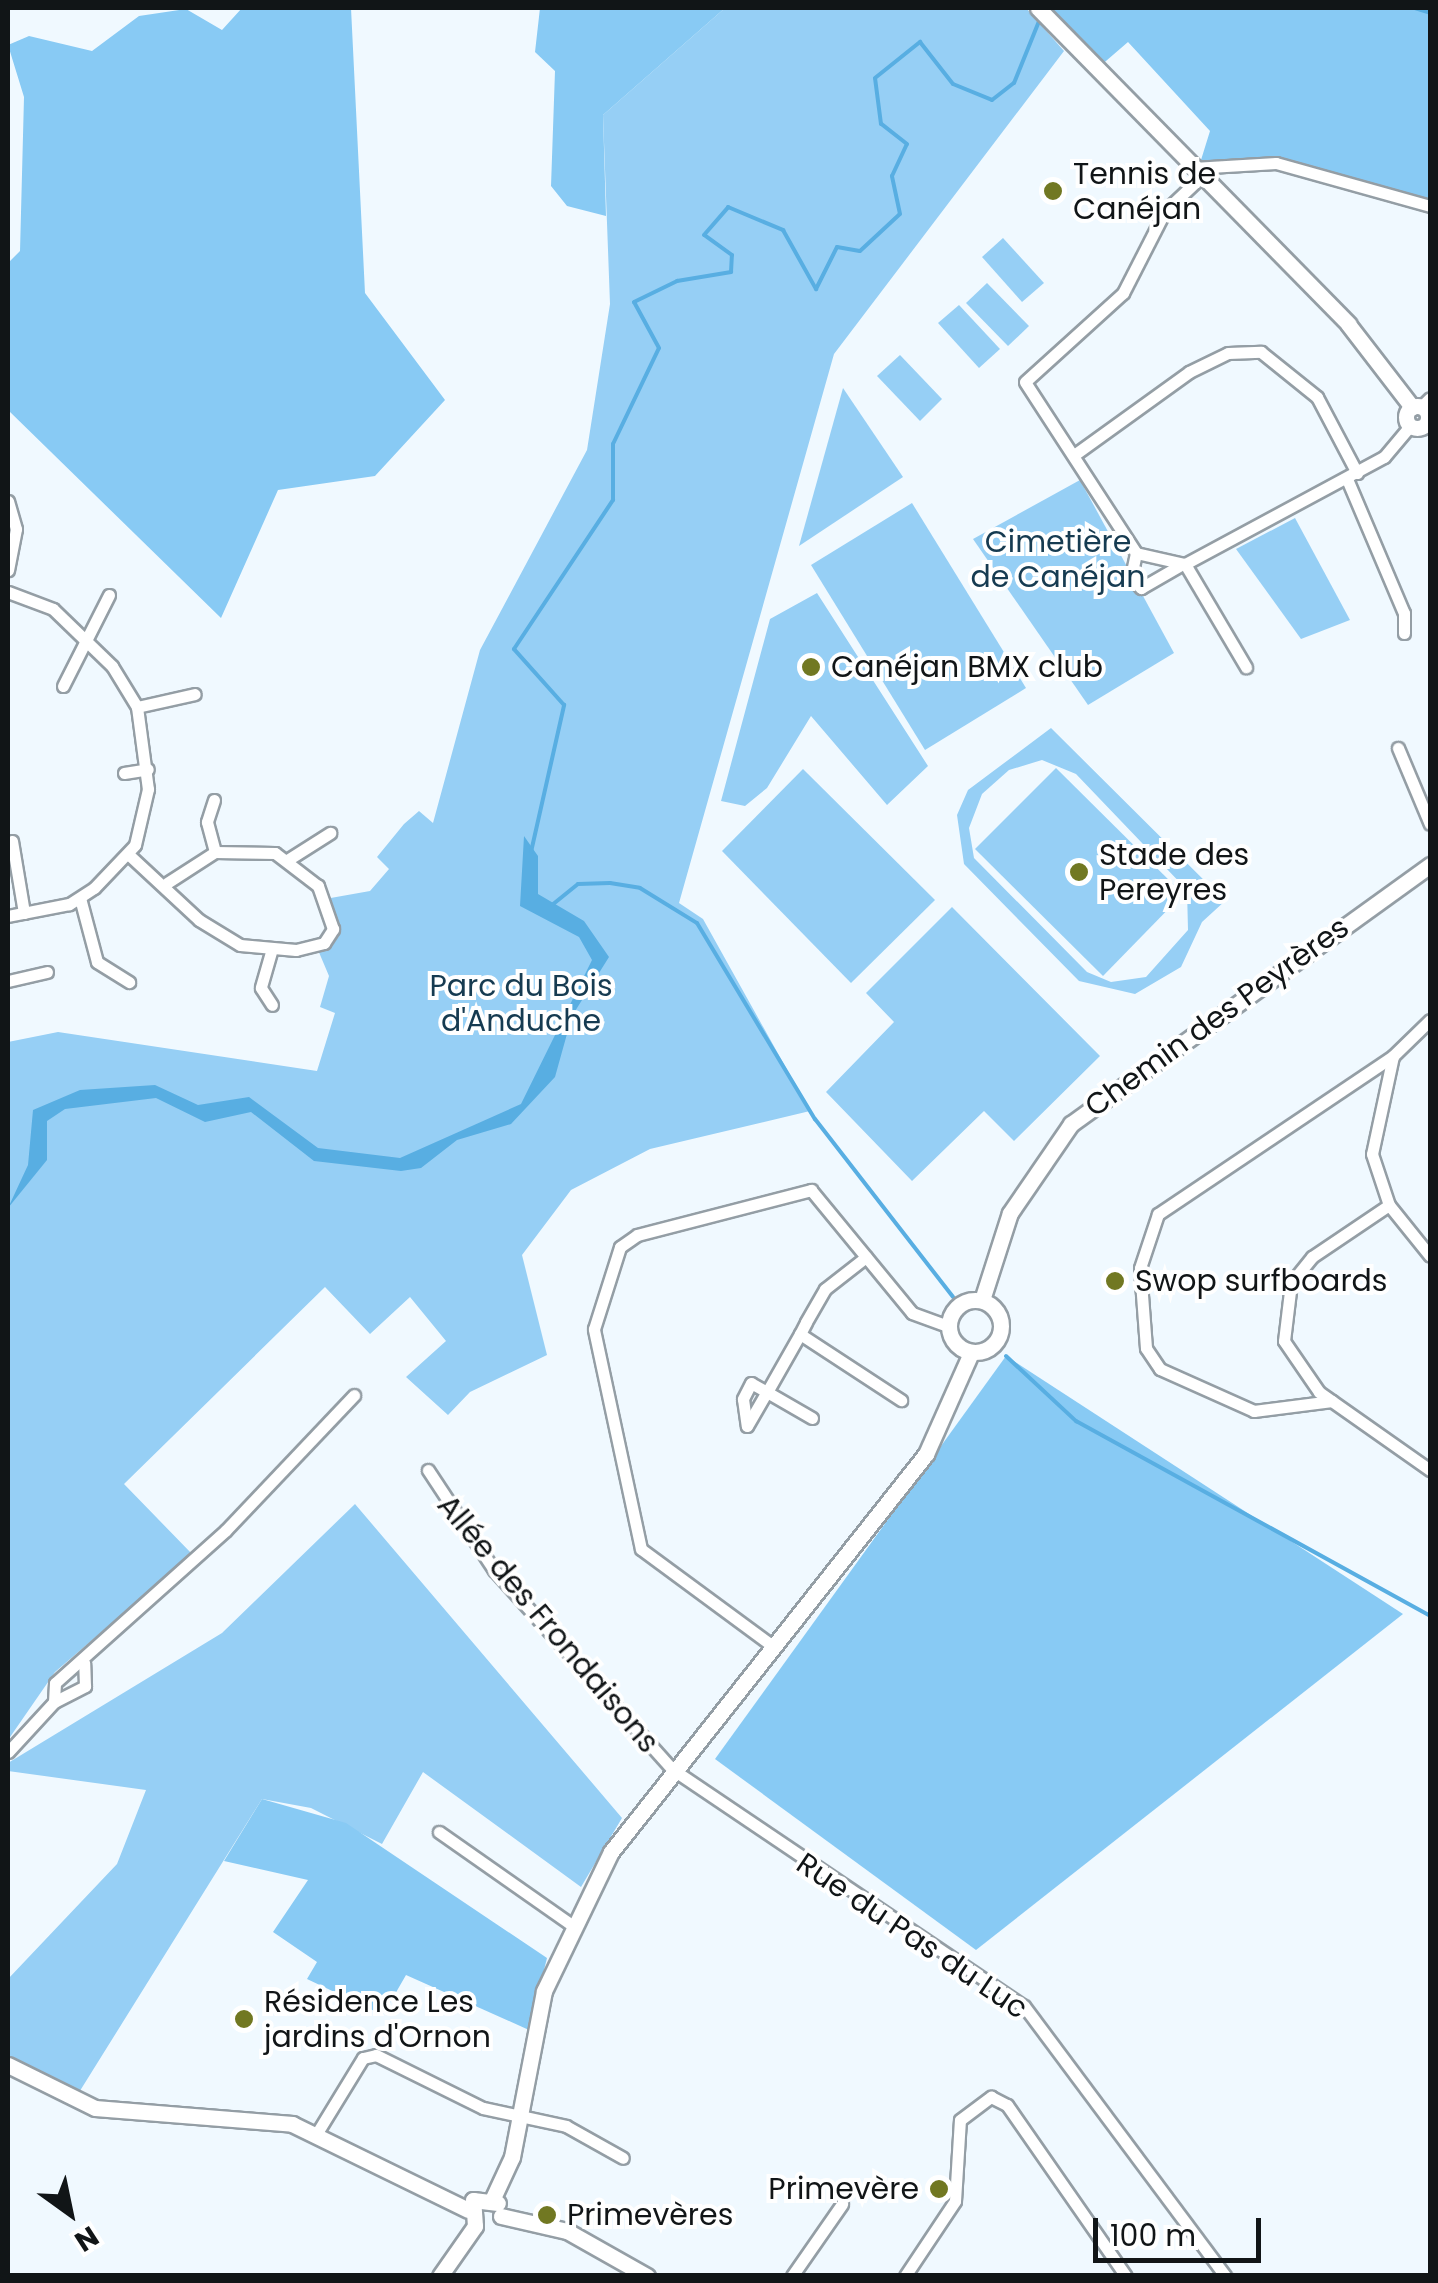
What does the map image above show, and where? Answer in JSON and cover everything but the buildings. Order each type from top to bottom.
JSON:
[{"type":"street","points":[[1038,8],[1197,172],[1348,324],[1422,404],[1422,427],[1352,476],[1140,588],[1132,577],[1136,553],[1025,382],[1030,370],[1123,293],[1164,211],[1197,172],[1276,162],[1430,206]]},
{"type":"street","points":[[1074,455],[1189,372],[1228,353],[1261,352],[1317,396],[1404,613],[1404,634]]},
{"type":"street","points":[[8,502],[16,529],[8,570]]},
{"type":"street","points":[[1136,553],[1182,565],[1246,666]]},
{"type":"street","points":[[8,592],[53,609],[88,638],[137,707],[148,769],[128,854],[80,898],[8,916]]},
{"type":"street","points":[[63,686],[109,595]]},
{"type":"street","points":[[137,707],[194,694]]},
{"type":"street","points":[[1398,748],[1430,824]]},
{"type":"street","points":[[124,773],[148,769]]},
{"type":"street","points":[[214,800],[207,822],[215,852]]},
{"type":"street","points":[[167,883],[215,852],[289,859],[330,834]]},
{"type":"street","points":[[12,840],[24,912]]},
{"type":"street","points":[[128,854],[167,883],[208,927],[271,952],[317,946],[333,929],[318,886],[289,859]]},
{"type":"street","name":"Chemin des Peyrères","points":[[982,1300],[1010,1213],[1071,1124],[1430,865]]},
{"type":"street","points":[[80,898],[97,962],[129,982]]},
{"type":"street","points":[[271,952],[261,988],[272,1006]]},
{"type":"street","points":[[8,981],[47,972]]},
{"type":"street","points":[[1332,1401],[1254,1411],[1160,1369],[1146,1348],[1140,1268],[1158,1214],[1393,1056],[1430,1020]]},
{"type":"street","points":[[1393,1056],[1372,1154],[1388,1205],[1430,1256]]},
{"type":"street","points":[[774,1647],[641,1549],[594,1321],[630,1238],[802,1189],[828,1202],[866,1257],[922,1322],[948,1326],[971,1353]]},
{"type":"street","points":[[1388,1205],[1312,1257],[1282,1312],[1298,1370],[1332,1401],[1430,1470]]},
{"type":"street","points":[[812,1418],[767,1392],[825,1289],[866,1257]]},
{"type":"street","points":[[501,2216],[493,2198],[522,2117],[544,1991],[610,1852],[926,1454],[971,1353],[998,1337],[996,1310],[982,1300],[959,1305],[948,1326]]},
{"type":"street","points":[[800,1334],[901,1400]]},
{"type":"street","points":[[54,1702],[55,1683],[84,1663],[354,1395]]},
{"type":"street","name":"Allée des Frondaisons","points":[[428,1470],[494,1570],[677,1772]]},
{"type":"street","points":[[8,1752],[54,1702],[85,1686],[84,1663]]},
{"type":"street","name":"Rue du Pas du Luc","points":[[677,1772],[1024,2006],[1225,2276]]},
{"type":"street","points":[[439,1832],[573,1926]]},
{"type":"street","points":[[317,2133],[364,2058],[376,2055],[522,2117],[566,2126],[622,2158]]},
{"type":"street","points":[[8,2065],[95,2108],[264,2118],[317,2133],[468,2210],[475,2226]]},
{"type":"street","points":[[906,2276],[955,2201],[960,2120],[990,2097],[1007,2104],[1126,2276]]},
{"type":"street","points":[[468,2210],[477,2197],[493,2198]]},
{"type":"street","points":[[792,2276],[842,2204]]},
{"type":"street","points":[[475,2226],[490,2228],[501,2216]]},
{"type":"street","points":[[501,2216],[567,2231],[647,2276]]},
{"type":"street","points":[[445,2274],[475,2226]]},
{"type":"green space","name":"Parc du Bois d'Anduche","points":[[725,8],[1026,8],[1064,51],[834,354],[679,903],[703,919],[810,1111],[650,1149],[571,1190],[522,1255],[547,1355],[470,1392],[448,1415],[406,1377],[446,1341],[410,1297],[370,1334],[325,1287],[124,1484],[192,1554],[55,1672],[8,1740],[8,1042],[58,1032],[317,1071],[335,1013],[320,1007],[329,976],[318,950],[330,937],[325,899],[370,891],[389,869],[377,857],[404,824],[419,811],[433,823],[480,650],[587,450],[610,304],[603,115]]},
{"type":"green space","points":[[1003,238],[1044,283],[1022,302],[982,257]]},
{"type":"green space","points":[[987,283],[1029,326],[1008,346],[966,303]]},
{"type":"green space","points":[[959,305],[1000,349],[979,368],[938,323]]},
{"type":"green space","points":[[900,355],[942,399],[920,421],[877,376]]},
{"type":"green space","points":[[843,388],[903,477],[799,546]]},
{"type":"green space","name":"Cimetière de Canéjan","points":[[1080,480],[1174,653],[1088,705],[973,539]]},
{"type":"green space","points":[[912,503],[1026,688],[925,750],[811,565]]},
{"type":"green space","points":[[1295,518],[1350,620],[1301,639],[1236,549]]},
{"type":"green space","name":"Canéjan BMX club","points":[[817,593],[928,766],[887,805],[811,716],[767,788],[745,806],[721,801],[770,619]]},
{"type":"green space","points":[[1051,728],[1225,901],[1202,922],[1181,967],[1135,994],[1079,981],[964,864],[957,815],[968,790]],"holes":[[[1042,760],[1076,774],[1187,890],[1188,930],[1146,977],[1111,982],[1087,972],[974,858],[969,828],[982,794],[1009,770]]]},
{"type":"green space","name":"Stade des Pereyres","points":[[1056,768],[1183,894],[1103,976],[975,849]]},
{"type":"green space","points":[[803,769],[935,900],[851,983],[722,851]]},
{"type":"green space","points":[[952,907],[1100,1056],[1014,1141],[984,1111],[912,1181],[826,1092],[894,1022],[866,993]]},
{"type":"green space","points":[[355,1504],[622,1818],[581,1887],[423,1772],[382,1844],[311,1808],[262,1799],[78,2094],[66,2090],[8,2055],[8,1979],[117,1864],[146,1790],[8,1771],[8,1763],[222,1633]]},
{"type":"shaded area","points":[[242,8],[351,8],[365,293],[445,400],[375,476],[278,490],[221,618],[8,410],[8,263],[20,251],[24,97],[8,45],[29,36],[92,51],[139,16],[186,9],[222,30]]},
{"type":"shaded area","points":[[540,8],[725,8],[603,115],[606,216],[567,206],[551,186],[555,71],[535,52]]},
{"type":"shaded area","points":[[1046,8],[1430,8],[1430,206],[1314,171],[1201,160],[1210,131],[1128,42],[1099,67]]},
{"type":"shaded area","points":[[524,836],[538,856],[538,894],[584,921],[609,957],[572,1016],[555,1077],[511,1124],[457,1140],[421,1168],[401,1171],[314,1161],[251,1112],[205,1122],[156,1098],[65,1109],[47,1121],[47,1160],[8,1208],[28,1165],[33,1110],[80,1090],[155,1085],[198,1105],[249,1097],[318,1148],[400,1158],[521,1104],[592,960],[579,937],[520,906]]},
{"type":"shaded area","points":[[1006,1356],[1403,1614],[976,1950],[715,1759]]},
{"type":"shaded area","points":[[262,1799],[346,1823],[547,1958],[529,2030],[406,1975],[383,2015],[307,1979],[317,1962],[273,1932],[308,1880],[224,1861]]},
{"type":"waterway","points":[[1415,8],[1430,13]]},
{"type":"waterway","points":[[531,852],[564,705],[514,649],[613,500],[613,444],[659,348],[634,302],[677,281],[731,272],[732,255],[704,235],[728,207],[783,230],[816,289],[837,247],[860,251],[900,214],[892,176],[907,144],[881,124],[875,78],[920,42],[953,84],[992,100],[1014,83],[1039,21]]},
{"type":"waterway","points":[[552,905],[578,884],[610,883],[640,888],[697,923],[815,1119],[953,1297]]},
{"type":"waterway","points":[[1006,1356],[1076,1421],[1430,1616]]},
{"type":"place","name":"Tennis de Canéjan","points":[[1053,191]]},
{"type":"place","name":"Canéjan BMX club","points":[[811,667]]},
{"type":"place","name":"Stade des Pereyres","points":[[1079,872]]},
{"type":"place","name":"Swop surfboards","points":[[1115,1281]]},
{"type":"place","name":"Résidence Les jardins d'Ornon","points":[[244,2019]]},
{"type":"place","name":"Primevère","points":[[939,2189]]},
{"type":"place","name":"Primevères","points":[[547,2215]]}]
